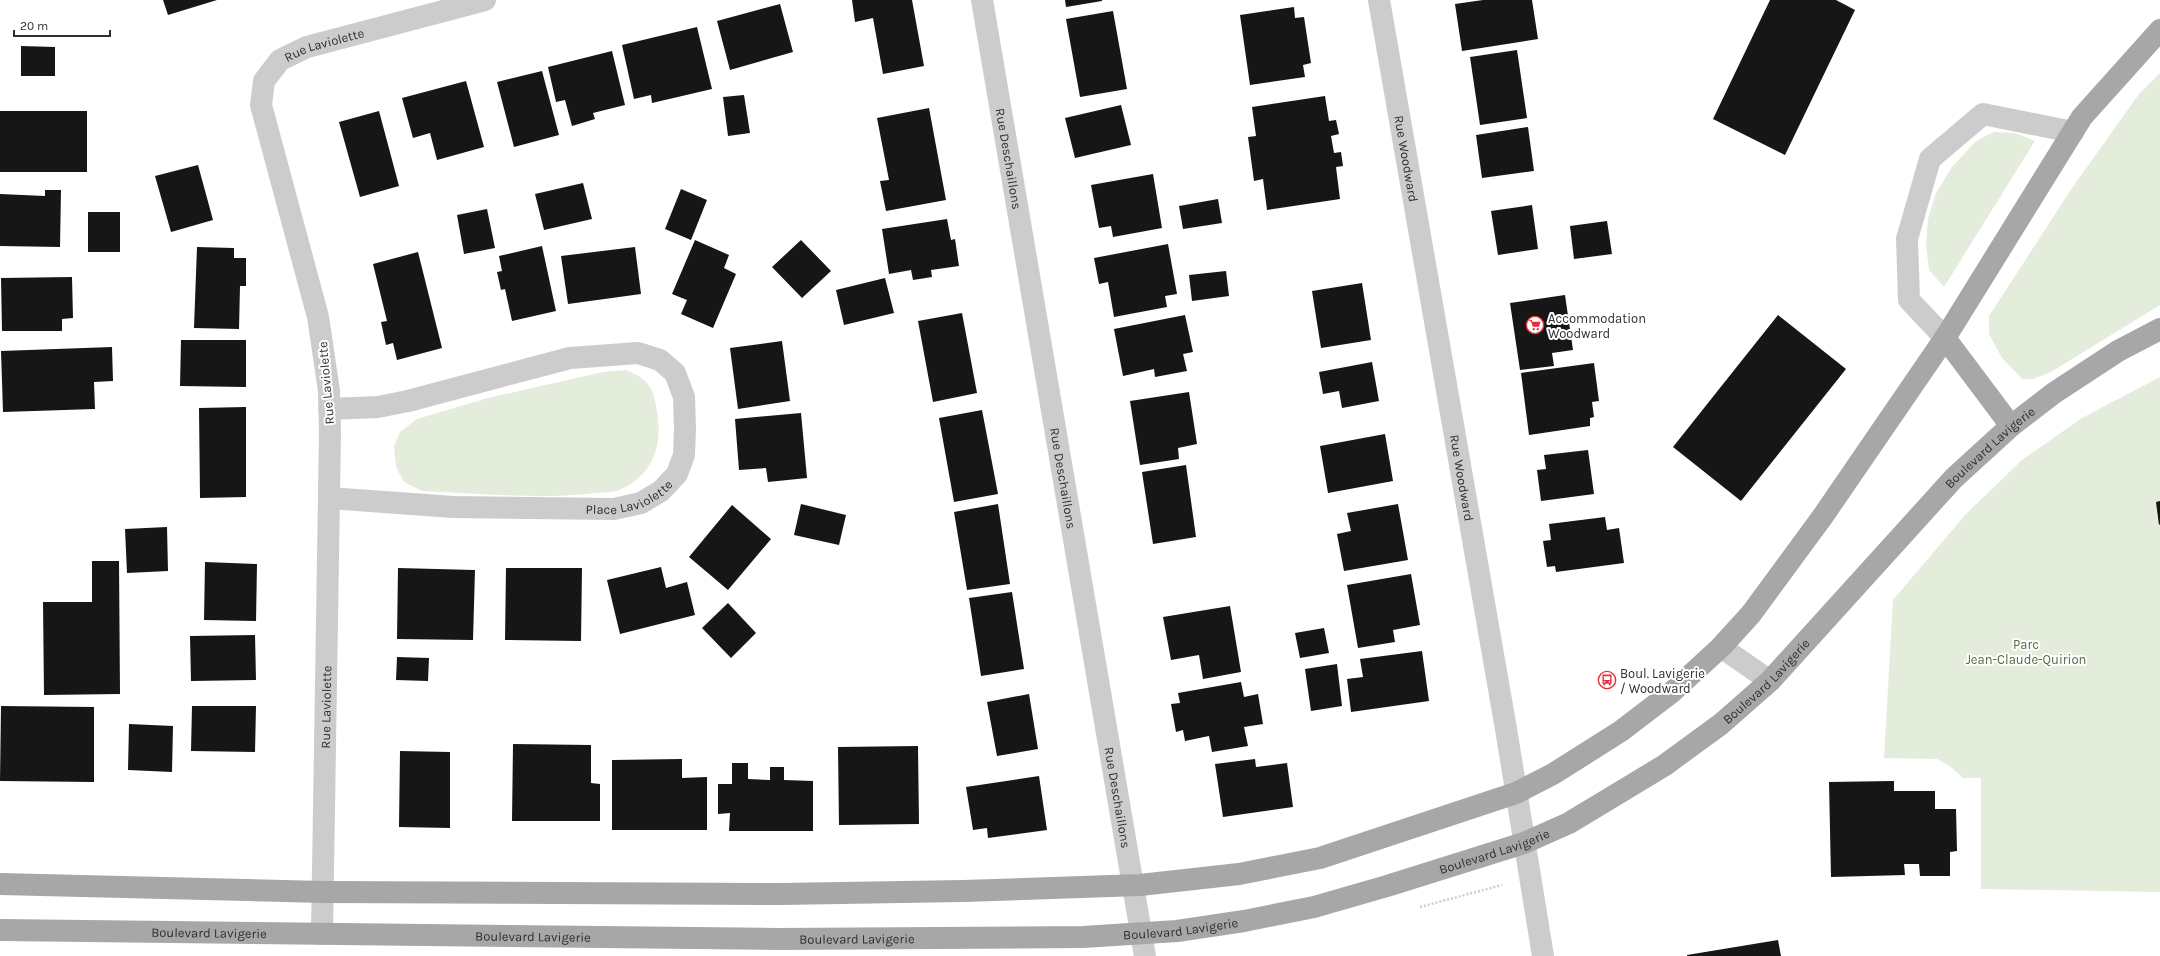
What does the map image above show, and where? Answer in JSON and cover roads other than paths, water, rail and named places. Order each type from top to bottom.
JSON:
[{"type":"main road","points":[[0,884],[323,892],[780,894],[963,891],[1133,885],[1239,874],[1320,858],[1516,793],[1553,774],[1621,731],[1672,692],[1721,647],[1751,614],[1818,522],[1945,338],[2082,117],[2160,30]]},
{"type":"main road","name":"Boulevard Lavigerie","points":[[0,930],[769,939],[1083,937],[1141,934],[1244,921],[1314,907],[1524,843],[1569,823],[1665,765],[1721,724],[1770,681],[1954,478],[2011,426],[2054,393],[2118,351],[2160,329]]},
{"type":"main road","points":[[1945,338],[2011,426]]},
{"type":"street","name":"Rue Laviolette","points":[[322,934],[329,409],[325,355],[318,317],[261,105],[264,80],[280,60],[307,46],[485,0]]},
{"type":"street","name":"Rue Deschaillons","points":[[982,0],[1145,956]]},
{"type":"street","name":"Rue Woodward","points":[[1379,0],[1516,793],[1542,956]]},
{"type":"street","points":[[1945,338],[1909,300],[1907,239],[1930,159],[1983,114],[2072,132]]},
{"type":"street","name":"Place Laviolette","points":[[329,409],[378,407],[408,401],[570,358],[638,353],[660,360],[675,373],[684,397],[685,430],[684,455],[677,474],[661,491],[641,503],[614,509],[453,507],[329,498]]},
{"type":"street","points":[[1721,647],[1770,681]]},
{"type":"place","name":"Accommodation Woodward","points":[[1535,325]]},
{"type":"place","name":"Boul. Lavigerie / Woodward","points":[[1607,680]]},
{"type":"park label","name":"Parc Jean-Claude-Quirion","points":[[2026,652]]}]
